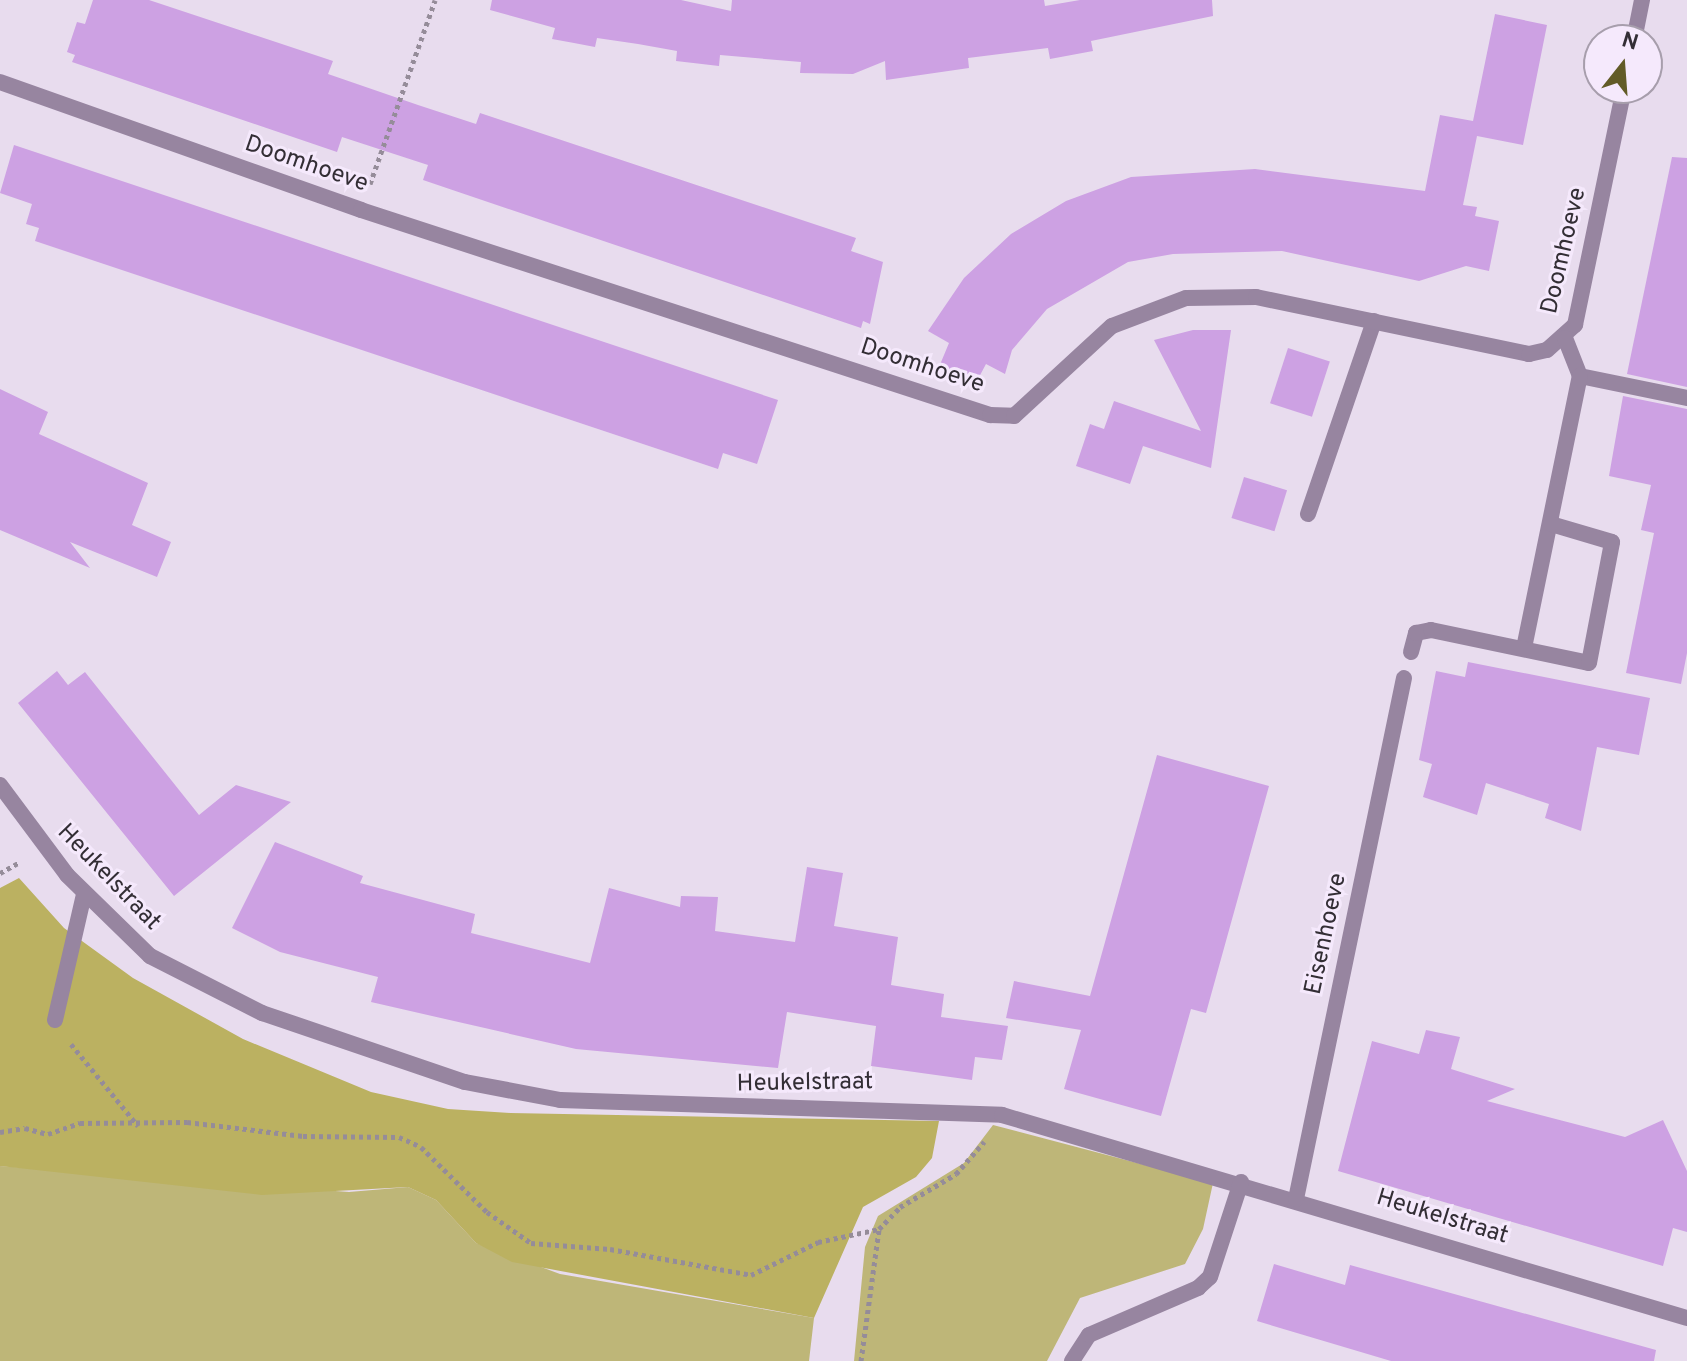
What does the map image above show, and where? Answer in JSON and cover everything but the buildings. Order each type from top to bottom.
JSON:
[{"type":"street","points":[[1637,24],[1642,0]]},
{"type":"street","name":"Doomhoeve","points":[[0,82],[361,210],[990,415],[1014,416],[1112,326],[1186,298],[1256,297],[1529,354],[1565,338],[1580,309],[1621,104]]},
{"type":"street","points":[[1308,514],[1374,321]]},
{"type":"street","points":[[1524,648],[1580,376],[1565,338]]},
{"type":"street","points":[[1580,376],[1687,398]]},
{"type":"street","points":[[1411,652],[1416,633],[1423,630],[1589,663],[1612,542],[1551,524]]},
{"type":"street","name":"Eisenhoeve","points":[[1296,1199],[1404,678]]},
{"type":"street","name":"Heukelstraat","points":[[0,785],[84,894],[117,929],[185,976],[262,1013],[465,1082],[560,1100],[1002,1115],[1241,1182],[1687,1318]]},
{"type":"street","points":[[55,1020],[84,894]]},
{"type":"street","points":[[1072,1361],[1089,1335],[1198,1288],[1210,1277],[1241,1182]]},
{"type":"path","points":[[361,210],[435,0]]},
{"type":"path","points":[[55,1020],[139,1127]]},
{"type":"path","points":[[0,1132],[25,1128],[48,1134],[80,1123],[139,1127],[187,1122],[303,1136],[399,1137],[438,1161],[487,1212],[544,1247],[610,1249],[751,1275],[818,1242],[879,1229],[900,1207],[968,1163],[1002,1115]]},
{"type":"path","points":[[861,1361],[879,1229]]},
{"type":"shaded area","points":[[19,878],[64,928],[133,978],[243,1039],[371,1092],[448,1109],[510,1113],[939,1121],[932,1158],[916,1177],[863,1207],[814,1318],[512,1262],[476,1243],[436,1200],[408,1187],[262,1195],[0,1166],[0,888]]},
{"type":"shaded area","points":[[993,1125],[1213,1183],[1203,1229],[1185,1264],[1080,1298],[1047,1361],[854,1361],[865,1247],[878,1216],[964,1163]]},
{"type":"shaded area","points":[[0,1166],[349,1192],[408,1187],[436,1200],[476,1243],[560,1274],[814,1318],[809,1361],[0,1361]]}]
